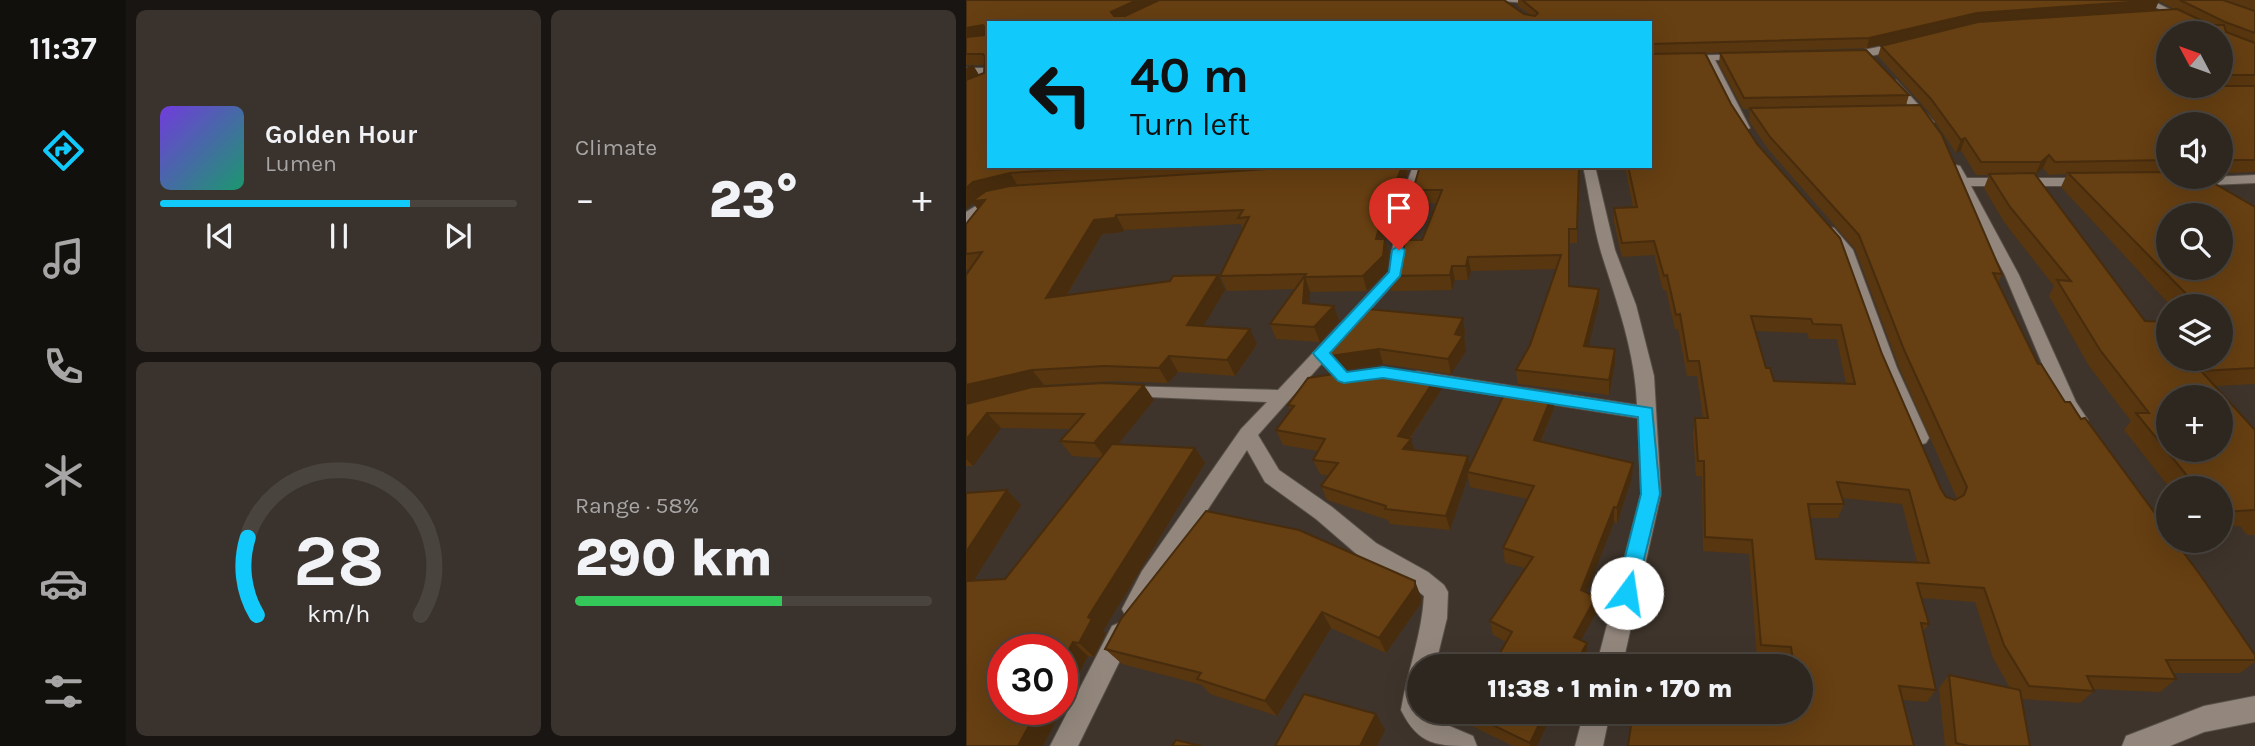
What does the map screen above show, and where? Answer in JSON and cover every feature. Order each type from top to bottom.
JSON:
[{"type":"street","points":[[2145,0],[2186,21]]},
{"type":"street","points":[[1507,3],[1544,2]]},
{"type":"street","points":[[2157,15],[2170,14]]},
{"type":"street","points":[[1841,54],[1867,54],[1908,44]]},
{"type":"street","points":[[1867,54],[1944,143],[1961,182],[2012,275],[2068,404],[2091,437]]},
{"type":"street","points":[[1652,60],[1751,56]]},
{"type":"street","points":[[1709,57],[1755,144]]},
{"type":"street","points":[[966,71],[987,71]]},
{"type":"street","points":[[1064,746],[1150,578],[1248,434],[1395,273],[1406,204],[1418,168]]},
{"type":"street","points":[[1589,168],[1608,250],[1628,305],[1645,376],[1651,494],[1611,654]]},
{"type":"street","points":[[2212,196],[2184,181],[2255,179]]},
{"type":"street","points":[[1961,182],[2096,182]]},
{"type":"street","points":[[966,219],[989,200],[1008,195]]},
{"type":"street","points":[[1820,220],[1846,250],[1888,368],[1925,454]]},
{"type":"street","points":[[1321,353],[1336,369]]},
{"type":"street","points":[[1395,374],[1646,412]]},
{"type":"street","points":[[1102,391],[1285,392],[1322,382]]},
{"type":"street","points":[[1248,434],[1272,476],[1324,513],[1368,550],[1420,579],[1436,592],[1435,618],[1425,654]]},
{"type":"street","points":[[2136,746],[2204,719],[2255,709]]},
{"type":"street","points":[[1424,724],[1430,732],[1463,746]]},
{"type":"street","points":[[1589,746],[1594,724]]},
{"type":"building","points":[[966,0],[1137,0],[1111,12],[1114,16],[1125,16],[1159,0],[1504,0],[1524,14],[1535,16],[1538,13],[1522,0],[2159,0],[1977,13],[1869,38],[1652,44],[1652,21],[987,21],[987,168],[1089,168],[1010,173],[973,182],[966,188],[966,80],[984,73],[985,57],[983,54],[966,54],[966,37],[985,35],[986,28],[983,25],[966,28]]},
{"type":"building","points":[[2180,0],[2223,0],[2255,11],[2255,33],[2233,25],[2233,21],[2223,21]]},
{"type":"building","points":[[2177,9],[2202,21],[2156,21],[2156,98],[2233,98],[2233,86],[2255,86],[2255,160],[2233,160],[2233,112],[2156,112],[2156,160],[2055,162],[2049,155],[2041,162],[1981,162],[1965,138],[1961,140],[1931,99],[1881,46],[1978,22]]},
{"type":"building","points":[[2233,35],[2255,43],[2255,75],[2233,75]]},
{"type":"building","points":[[1866,50],[1909,95],[1744,98],[1720,53]]},
{"type":"building","points":[[1705,53],[1731,104],[1757,144],[1840,238],[1882,354],[1941,489],[1946,497],[1955,500],[1964,495],[1967,487],[1905,352],[1859,235],[1770,137],[1750,108],[1920,105],[1942,135],[2002,274],[1993,273],[2038,364],[2041,364],[2065,402],[2070,402],[2081,419],[2085,418],[2156,515],[2156,553],[2184,553],[2255,655],[2255,660],[2166,660],[2176,679],[2087,676],[2094,691],[2029,686],[2004,645],[1984,588],[1917,583],[1929,624],[1921,623],[1936,690],[1899,686],[1914,746],[1628,746],[1631,724],[1813,724],[1813,654],[1792,654],[1791,647],[1761,645],[1752,540],[1705,537],[1704,461],[1698,461],[1695,418],[1708,418],[1699,361],[1688,361],[1680,314],[1676,315],[1667,275],[1664,276],[1654,241],[1622,243],[1614,208],[1637,207],[1628,168],[1652,168],[1652,54]],"holes":[[[1751,316],[1811,319],[1813,324],[1841,325],[1855,384],[1774,381],[1770,368],[1766,368]],[[1837,482],[1909,490],[1929,563],[1816,559],[1808,504],[1844,504]]]},
{"type":"building","points":[[1283,168],[1401,168],[1393,190],[1389,190],[1376,239],[1385,239],[1383,256],[1363,276],[1305,277],[1303,303],[1334,306],[1314,327],[1270,324],[1306,274],[1220,276],[1249,217],[1238,218],[1243,210],[1116,215],[1115,218],[1094,220],[1046,298],[1170,281],[1173,276],[1218,275],[1187,325],[1250,329],[1227,360],[1169,356],[1159,368],[1104,366],[1032,370],[966,385],[966,275],[982,252],[966,254],[966,224],[985,200],[972,201],[986,191],[1010,186]]},
{"type":"building","points":[[1419,168],[1579,168],[1577,229],[1569,229],[1569,286],[1599,289],[1584,346],[1615,349],[1609,380],[1516,370],[1530,345],[1561,255],[1468,257],[1466,266],[1452,266],[1450,275],[1387,276],[1402,261],[1405,240],[1422,240],[1442,190],[1413,190]]},
{"type":"building","points":[[2156,172],[2156,189],[2224,189],[2255,207],[2255,368],[2233,369],[2233,294],[2186,294],[2173,280],[2233,280],[2233,203],[2156,203],[2156,263],[2068,173]]},
{"type":"building","points":[[2034,173],[2145,321],[2156,321],[2156,371],[2201,371],[2214,385],[2156,385],[2156,438],[2136,413],[2149,413],[2100,350],[2057,280],[2071,281],[2010,207],[1989,174]]},
{"type":"building","points":[[1357,308],[1463,318],[1455,334],[1463,336],[1448,359],[1379,349],[1323,357],[1345,329],[1339,328]]},
{"type":"building","points":[[1379,367],[1437,376],[1398,436],[1411,439],[1403,449],[1468,456],[1446,516],[1385,509],[1386,506],[1321,486],[1338,463],[1313,460],[1325,439],[1276,430],[1294,406],[1288,405],[1308,378]]},
{"type":"building","points":[[1104,383],[1144,385],[1094,443],[1060,441],[1084,414],[987,413],[966,440],[966,404],[1032,387]]},
{"type":"building","points":[[1508,386],[1553,393],[1534,440],[1633,463],[1617,508],[1614,507],[1581,590],[1596,597],[1574,637],[1587,643],[1581,654],[1499,654],[1512,632],[1490,621],[1533,557],[1503,548],[1534,486],[1467,472]]},
{"type":"building","points":[[2233,406],[2255,430],[2255,510],[2233,511],[2233,476],[2187,476],[2176,462],[2233,462]]},
{"type":"building","points":[[1112,444],[1195,448],[1088,617],[1092,619],[1079,643],[1078,634],[987,634],[987,725],[1029,725],[1018,746],[966,746],[966,581],[1005,579]]},
{"type":"building","points":[[1007,490],[966,552],[966,493]]},
{"type":"building","points":[[1206,511],[1299,530],[1415,581],[1415,587],[1379,638],[1322,612],[1265,701],[1197,679],[1201,673],[1105,649],[1121,619]]},
{"type":"building","points":[[1949,675],[2020,690],[2030,746],[1969,746],[1956,743]]},
{"type":"building","points":[[1304,694],[1376,714],[1360,746],[1275,746]]},
{"type":"building","points":[[1491,724],[1539,724],[1530,743]]},
{"type":"building","points":[[1176,740],[1201,746],[1172,746]]},
{"type":"route","points":[[1399,250],[1395,273],[1321,353],[1344,377],[1383,373],[1646,412],[1651,494],[1627,593]]}]
